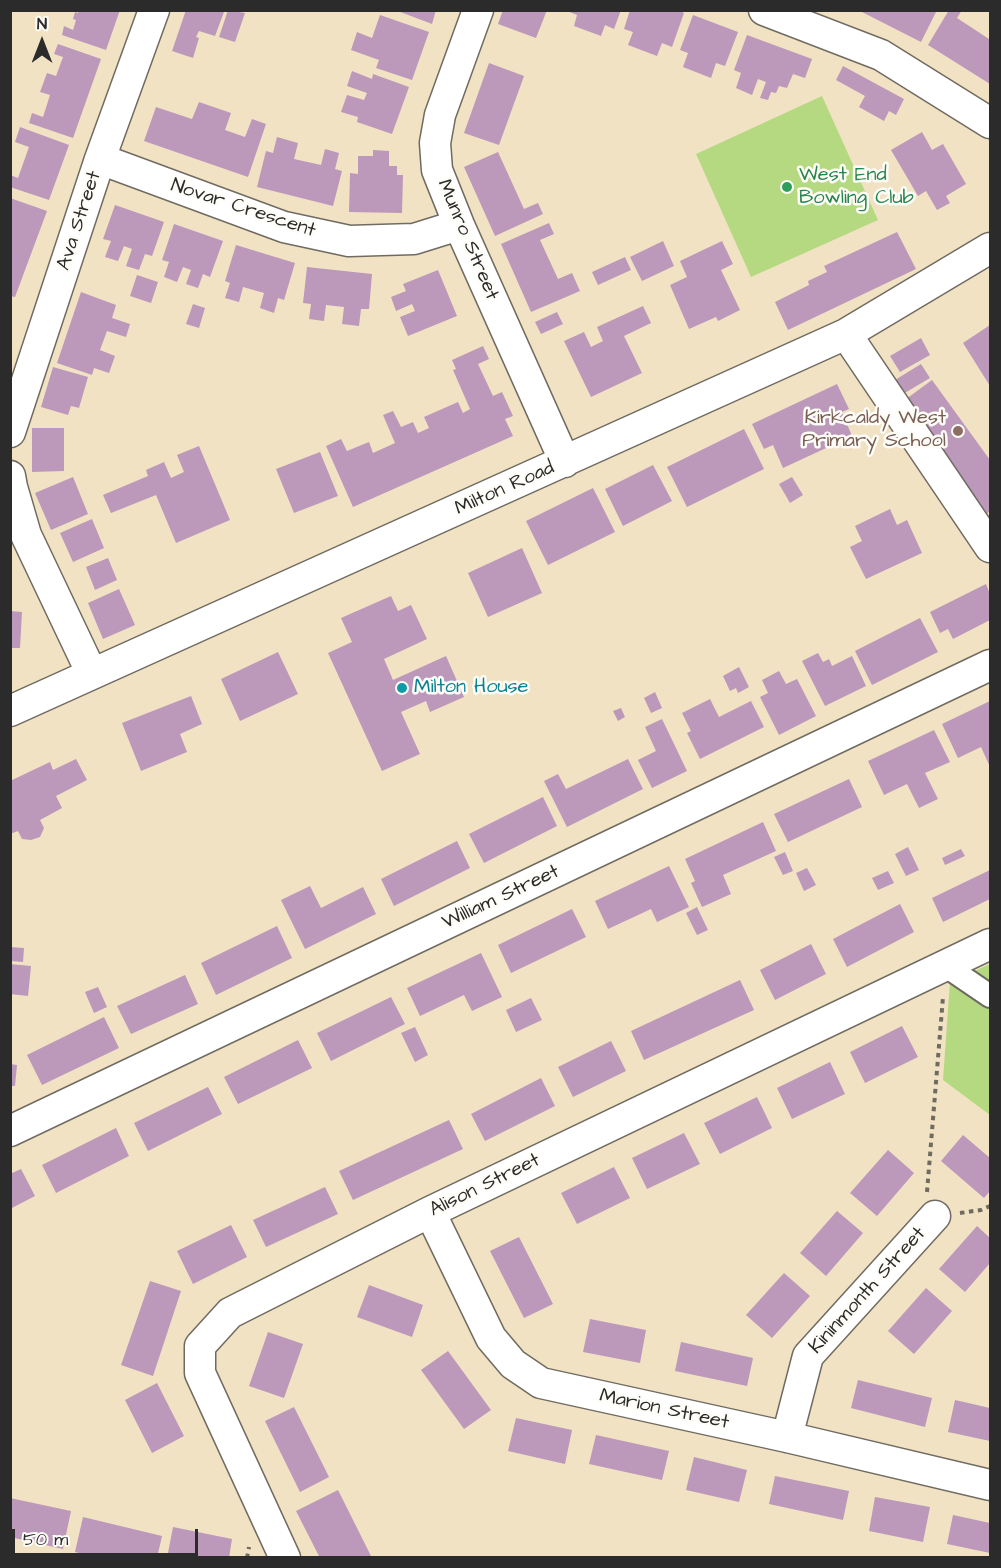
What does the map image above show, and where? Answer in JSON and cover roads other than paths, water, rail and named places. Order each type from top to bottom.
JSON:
[{"type":"street","name":"Ava Street","points":[[10,432],[100,159],[154,10]]},
{"type":"street","name":"Munro Street","points":[[478,10],[440,115],[435,143],[437,170],[459,225],[565,462]]},
{"type":"street","points":[[764,10],[881,55],[990,123]]},
{"type":"street","name":"Novar Crescent","points":[[100,159],[285,226],[349,242],[414,239],[459,225]]},
{"type":"street","name":"Milton Road","points":[[10,711],[846,334],[990,248]]},
{"type":"street","points":[[846,334],[990,547]]},
{"type":"street","points":[[10,476],[26,535],[92,674]]},
{"type":"street","name":"William Street","points":[[10,1131],[990,665]]},
{"type":"street","name":"Alison Street","points":[[285,1557],[200,1373],[200,1346],[230,1313],[430,1212],[990,944]]},
{"type":"street","points":[[946,966],[990,996]]},
{"type":"street","name":"Marion Street","points":[[430,1212],[491,1338],[513,1364],[541,1383],[787,1437],[990,1485]]},
{"type":"street","name":"Kininmonth Street","points":[[787,1437],[808,1356],[935,1216]]},
{"type":"place","name":"West End Bowling Club","points":[[787,187]]},
{"type":"place","name":"Kirkcaldy West Primary School","points":[[958,431]]},
{"type":"place","name":"Milton House","points":[[402,688]]}]
